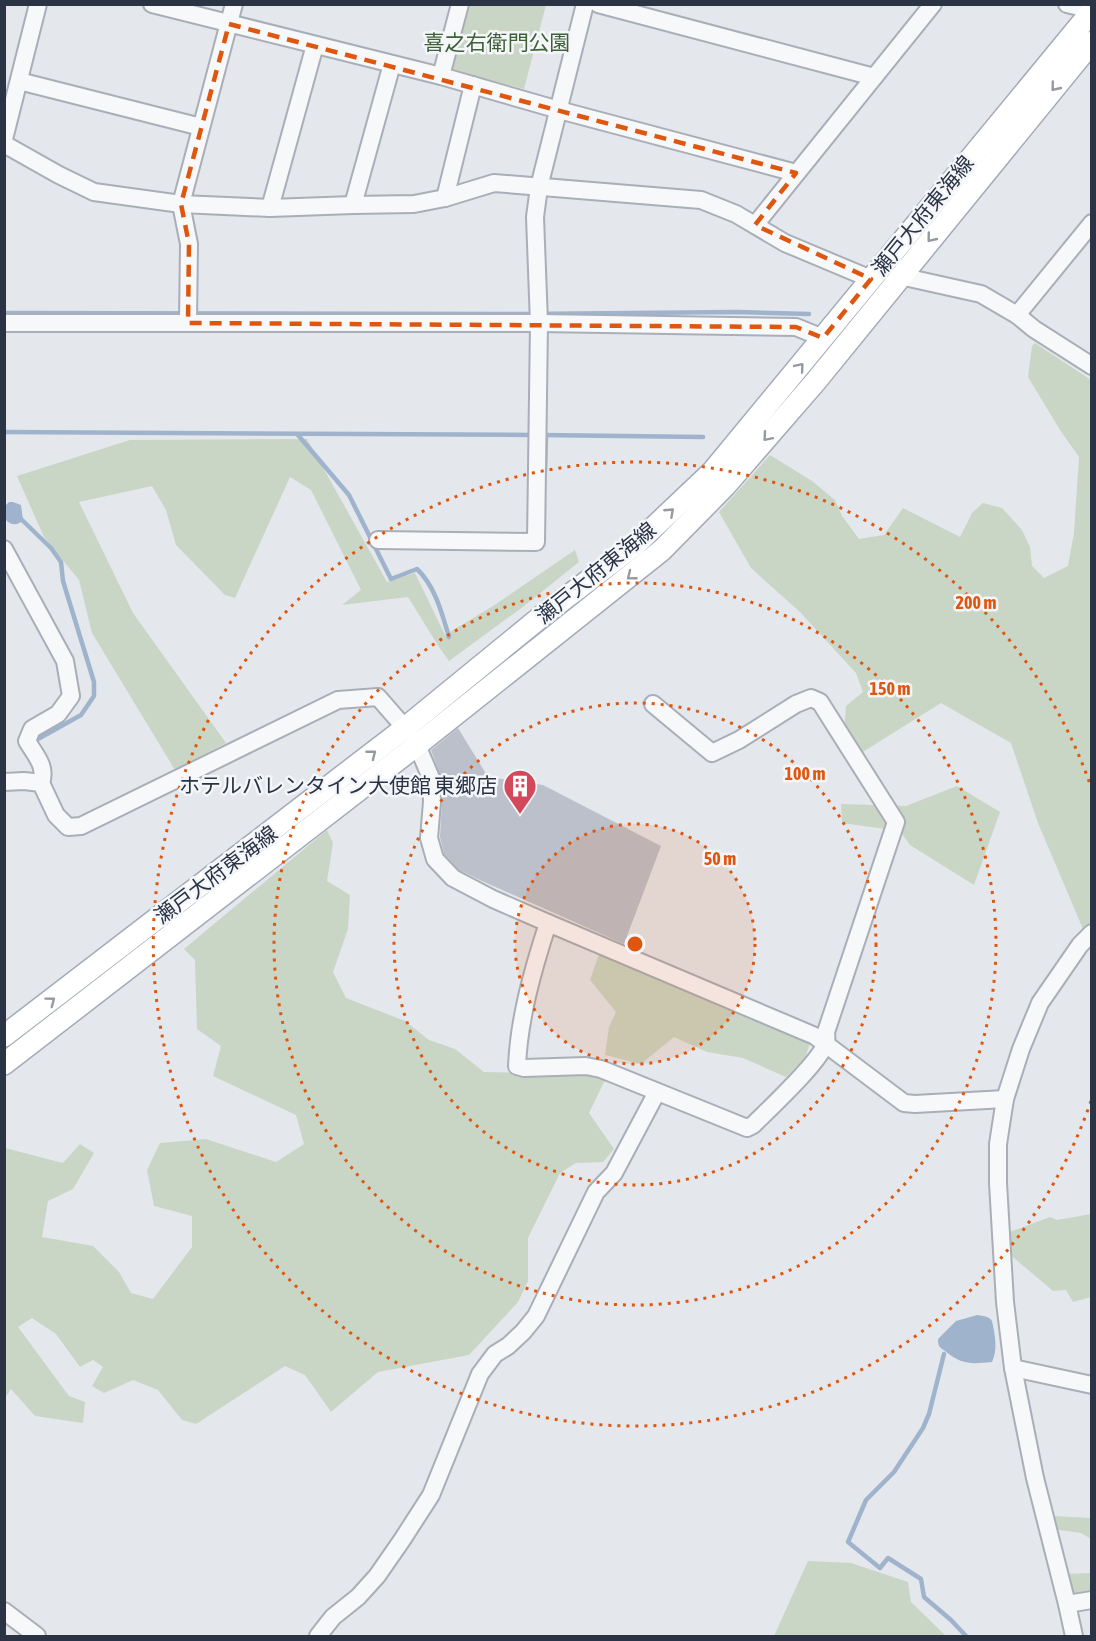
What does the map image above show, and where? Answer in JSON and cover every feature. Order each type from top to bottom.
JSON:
[{"type":"main road","name":"瀬戸大府東海線","points":[[4,1064],[411,736],[542,616],[635,544],[696,488],[713,471],[1092,11]]},
{"type":"main road","name":"瀬戸大府東海線","points":[[4,1036],[260,842],[411,736],[662,550],[733,478],[816,381],[1092,42]]},
{"type":"street","points":[[4,139],[38,4]]},
{"type":"street","points":[[152,4],[441,76],[796,173]]},
{"type":"street","points":[[188,323],[189,244],[181,204],[234,4]]},
{"type":"street","points":[[441,76],[460,4]]},
{"type":"street","points":[[378,540],[536,542],[539,323],[536,217],[539,187],[585,4]]},
{"type":"street","points":[[598,4],[874,77]]},
{"type":"street","points":[[755,225],[933,4]]},
{"type":"street","points":[[1067,4],[1092,11]]},
{"type":"street","points":[[270,208],[315,45]]},
{"type":"street","points":[[353,205],[392,64]]},
{"type":"street","points":[[19,81],[201,127]]},
{"type":"street","points":[[445,198],[473,85]]},
{"type":"street","points":[[4,144],[94,192],[181,204],[270,208],[414,204],[445,198],[494,183],[700,200],[736,214],[785,243],[871,279]]},
{"type":"street","points":[[1017,315],[1092,223]]},
{"type":"street","points":[[900,276],[981,294],[1017,315],[1034,329],[1092,366]]},
{"type":"street","points":[[4,323],[539,323],[796,327],[823,338]]},
{"type":"street","points":[[4,549],[65,661],[71,696],[58,714],[32,729],[27,741],[42,765],[44,775],[41,783],[56,815],[68,827],[81,826],[338,700],[378,697],[411,736],[431,778],[429,838],[435,859],[453,878],[493,899],[815,1036],[904,1103],[1005,1099]]},
{"type":"street","points":[[548,923],[528,996],[518,1045],[517,1066],[524,1068],[586,1066],[601,1069],[747,1128],[753,1125],[803,1075],[826,1043],[826,1032],[896,822],[820,702],[811,698],[796,704],[739,740],[712,753],[653,704]]},
{"type":"street","points":[[4,782],[41,783]]},
{"type":"street","points":[[1074,1636],[1035,1478],[1013,1368],[1005,1302],[998,1144],[1005,1099],[1021,1049],[1040,1003],[1080,945],[1092,933]]},
{"type":"street","points":[[318,1636],[333,1617],[358,1597],[377,1576],[431,1495],[480,1374],[495,1354],[508,1346],[537,1316],[596,1192],[614,1173],[657,1092]]},
{"type":"street","points":[[1013,1368],[1092,1385]]},
{"type":"street","points":[[1067,1605],[1092,1600]]},
{"type":"street","points":[[4,1611],[37,1636]]},
{"type":"highlighted area","points":[[229,24],[796,173],[755,225],[871,279],[823,338],[796,327],[188,323],[189,244],[181,204]]},
{"type":"green space","name":"喜之右衛門公園","points":[[468,5],[546,5],[524,89],[451,70]]},
{"type":"green space","points":[[1035,343],[1091,380],[1092,921],[1083,929],[1038,823],[1011,743],[941,703],[861,753],[844,732],[846,706],[863,692],[856,673],[800,612],[751,568],[719,512],[770,455],[812,481],[835,500],[842,516],[859,539],[884,535],[903,508],[960,537],[972,513],[983,503],[1002,508],[1022,530],[1030,547],[1032,566],[1044,578],[1068,566],[1074,533],[1079,457],[1028,377],[1032,346]]},
{"type":"green space","points":[[307,439],[387,582],[415,573],[445,635],[493,606],[575,550],[579,562],[449,661],[408,597],[342,605],[361,590],[311,490],[290,477],[235,598],[225,595],[176,545],[166,510],[152,486],[79,502],[133,613],[226,743],[175,770],[92,633],[79,580],[44,537],[17,476],[130,440]]},
{"type":"green space","points":[[957,786],[1000,812],[974,885],[910,845],[900,831],[842,823],[841,804],[906,806]]},
{"type":"green space","points":[[327,830],[333,843],[327,881],[350,895],[348,929],[333,972],[346,998],[405,1021],[429,1040],[455,1049],[484,1072],[584,1074],[605,1080],[589,1113],[614,1149],[603,1162],[576,1163],[560,1173],[528,1238],[528,1281],[518,1302],[469,1355],[378,1372],[331,1412],[305,1375],[285,1366],[196,1424],[182,1420],[158,1390],[133,1380],[104,1393],[92,1386],[103,1367],[93,1360],[80,1367],[56,1334],[32,1318],[18,1327],[69,1396],[85,1402],[83,1423],[35,1416],[11,1389],[5,1398],[5,1148],[63,1163],[80,1144],[94,1153],[73,1189],[48,1201],[42,1237],[93,1246],[119,1272],[131,1293],[153,1299],[192,1247],[192,1216],[154,1206],[147,1170],[160,1143],[206,1139],[276,1162],[304,1144],[296,1115],[213,1076],[221,1046],[197,1029],[195,960],[184,949]]},
{"type":"green space","points":[[600,951],[810,1043],[805,1058],[786,1077],[743,1058],[707,1052],[674,1037],[641,1064],[605,1055],[609,1027],[616,1012],[590,980]]},
{"type":"green space","points":[[1091,1214],[1091,1297],[1073,1302],[1066,1290],[1053,1291],[1007,1252],[1007,1233],[1050,1217],[1057,1220]]},
{"type":"green space","points":[[1052,1516],[1091,1518],[1091,1539],[1081,1533],[1059,1530]]},
{"type":"green space","points":[[808,1561],[851,1563],[908,1582],[911,1602],[946,1636],[774,1636]]},
{"type":"green space","points":[[1091,1573],[1091,1593],[1073,1596],[1065,1574]]},
{"type":"water","points":[[9,502],[21,505],[23,520],[18,524],[10,523],[5,519],[5,506]]},
{"type":"water","points":[[977,1315],[988,1317],[992,1321],[995,1347],[992,1362],[962,1361],[951,1356],[939,1345],[938,1339],[956,1321]]},
{"type":"building","name":"ホテルバレンタイン大使館 東郷店","points":[[458,728],[488,777],[543,785],[661,846],[624,944],[459,870],[444,854],[440,837],[441,778],[431,750]]},
{"type":"waterway","points":[[4,313],[737,312],[809,314]]},
{"type":"waterway","points":[[4,432],[533,435]]},
{"type":"waterway","points":[[298,435],[349,495],[391,579],[417,569],[429,583],[449,637]]},
{"type":"waterway","points":[[541,435],[703,437]]},
{"type":"waterway","points":[[545,471],[546,435]]},
{"type":"waterway","points":[[20,518],[51,548],[61,562],[63,581],[94,682],[94,696],[81,715],[38,739]]},
{"type":"waterway","points":[[944,1354],[929,1414],[923,1428],[894,1472],[866,1500],[848,1542],[880,1568],[888,1558],[921,1579],[924,1597],[966,1636]]},
{"type":"place","name":"ホテルバレンタイン大使館 東郷店","points":[[520,815]]}]
